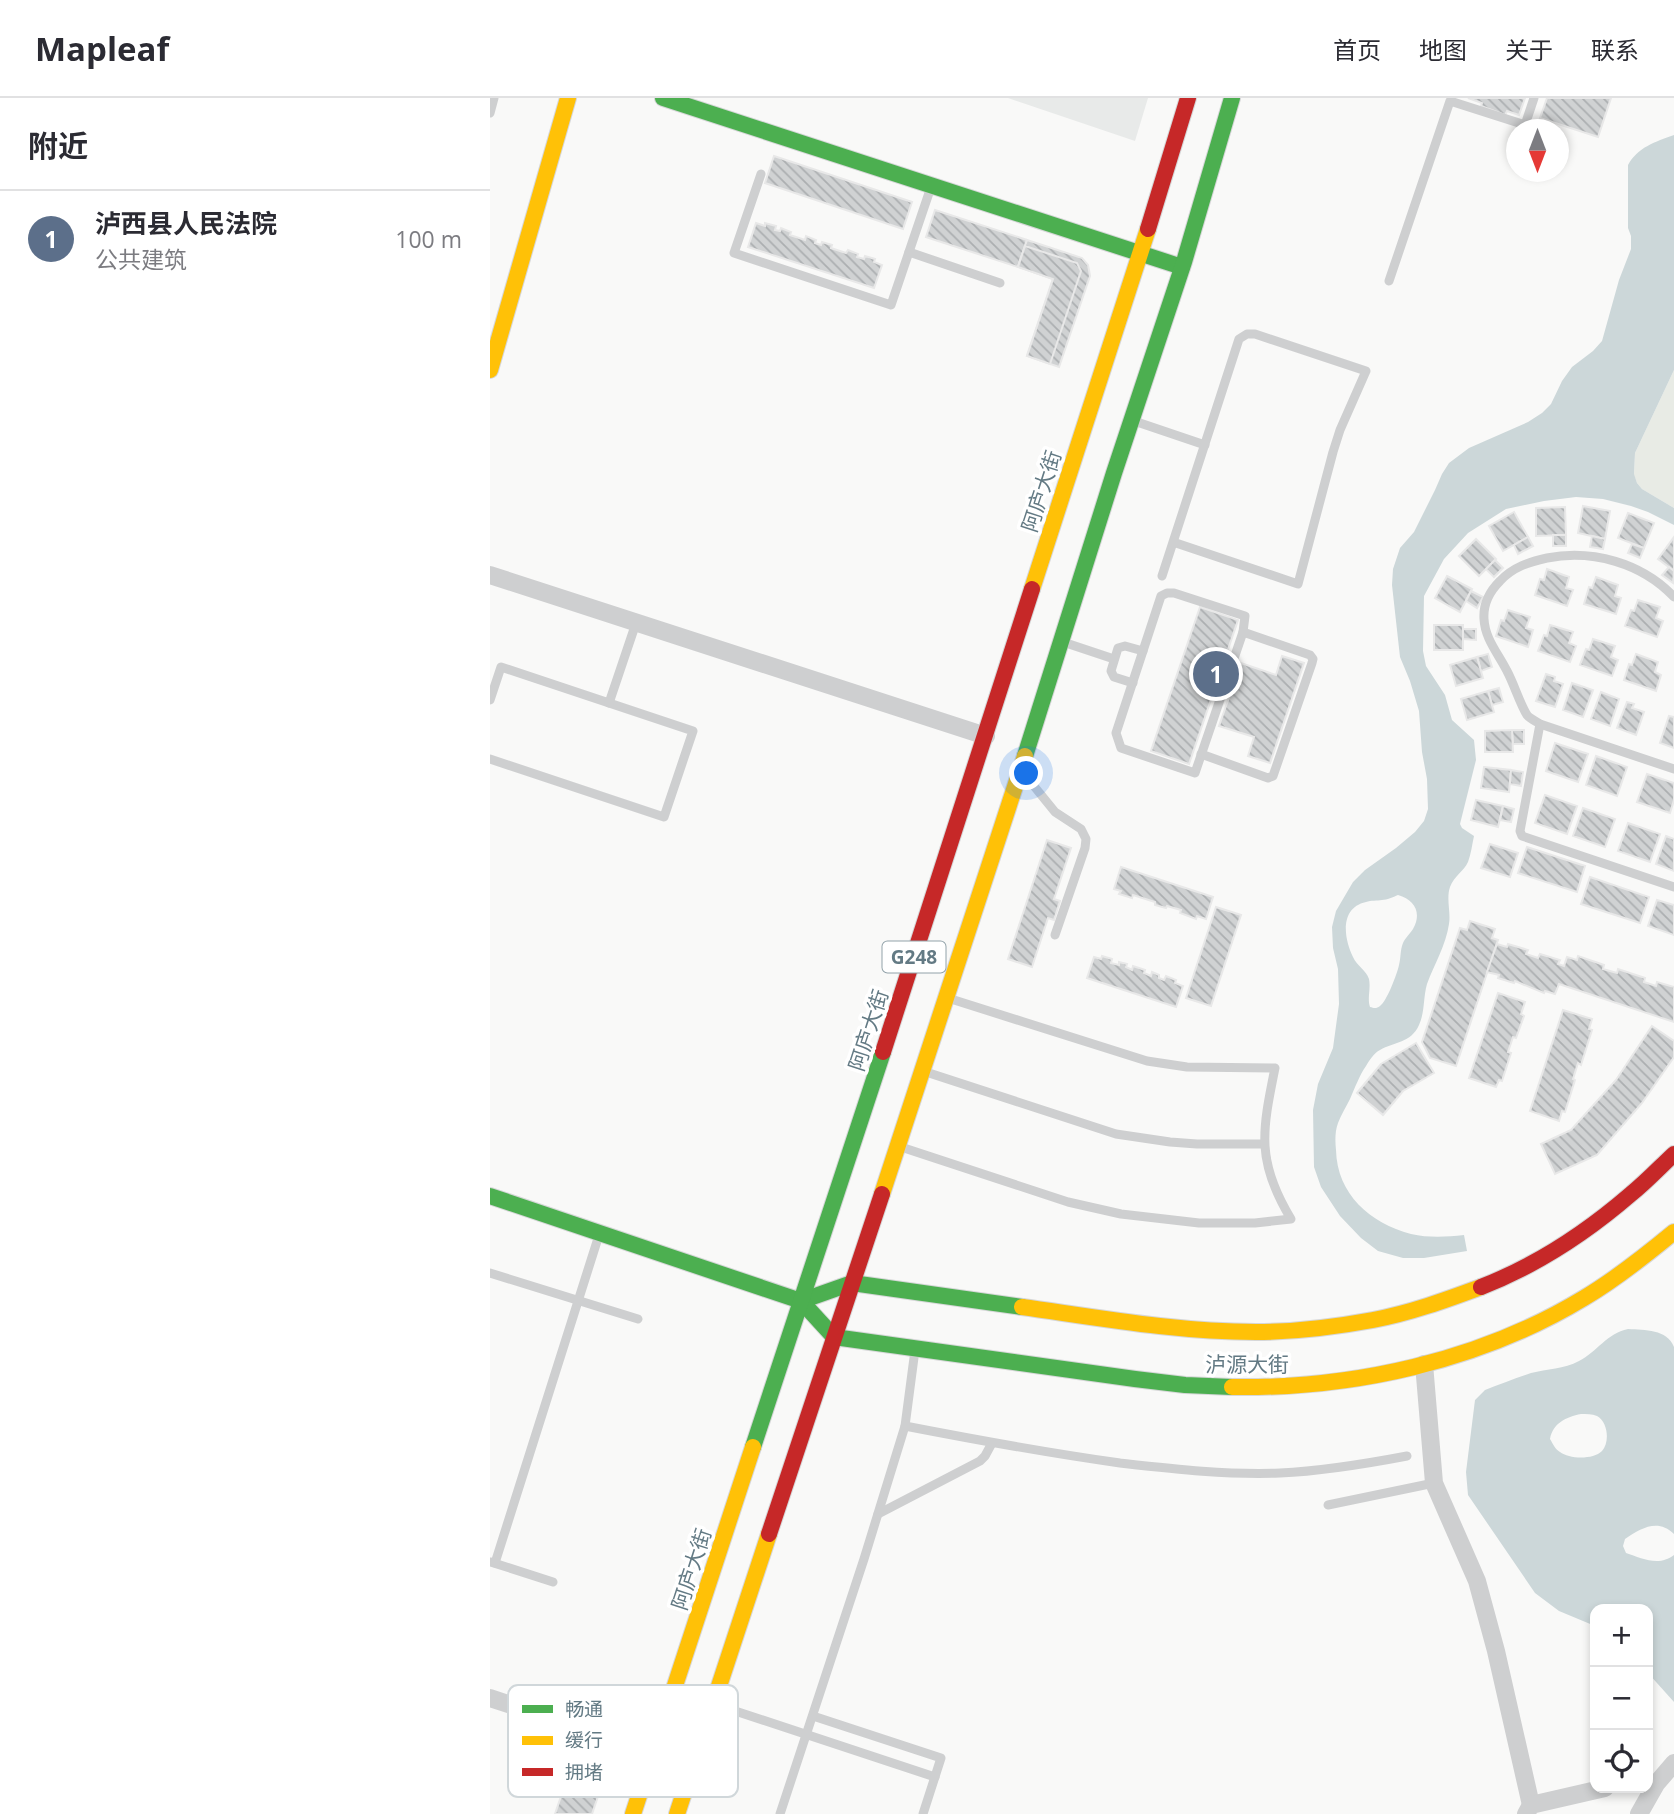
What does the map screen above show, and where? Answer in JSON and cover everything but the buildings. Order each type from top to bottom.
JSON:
[{"type":"main road","points":[[492,320],[557,98]]},
{"type":"main road","points":[[490,370],[568,98]]},
{"type":"main road","points":[[663,98],[1182,267]]},
{"type":"main road","name":"阿庐大街","points":[[675,1685],[986,736],[1142,253],[1188,98]]},
{"type":"main road","name":"G248","points":[[719,1685],[1021,768],[1182,267],[1232,98]]},
{"type":"main road","points":[[801,1301],[852,1283],[1186,1329],[1259,1332],[1339,1325],[1434,1304],[1524,1268],[1605,1217],[1674,1154]]},
{"type":"main road","points":[[490,1196],[801,1301],[834,1337]]},
{"type":"main road","name":"泸源大街","points":[[834,1337],[1140,1380],[1222,1387],[1334,1382],[1424,1364],[1484,1346],[1550,1317],[1611,1281],[1674,1231]]},
{"type":"main road","name":"阿庐大街","points":[[633,1814],[638,1797]]},
{"type":"main road","name":"G248","points":[[677,1814],[683,1797]]},
{"type":"street","points":[[490,575],[986,736]]},
{"type":"street","points":[[1424,1364],[1434,1483],[1477,1581],[1499,1664],[1529,1810],[1590,1792]]},
{"type":"street","points":[[490,1698],[508,1704]]},
{"type":"street","points":[[1639,1814],[1662,1772]]},
{"type":"lane","points":[[490,113],[494,98]]},
{"type":"lane","points":[[1389,281],[1450,101],[1525,125],[1534,98]]},
{"type":"lane","points":[[761,174],[734,253],[891,305],[932,185]]},
{"type":"lane","points":[[909,252],[1000,282]]},
{"type":"lane","points":[[1163,576],[1173,542],[1239,340],[1247,334],[1255,334],[1366,370],[1333,452],[1298,584],[1173,542]]},
{"type":"lane","points":[[1132,421],[1205,445]]},
{"type":"lane","points":[[1674,597],[1660,583],[1625,564],[1594,556],[1558,556],[1529,562],[1509,572],[1489,596],[1483,616],[1488,639],[1504,664],[1528,717],[1540,724],[1674,769]]},
{"type":"lane","points":[[1167,593],[1245,616],[1195,773],[1121,748],[1116,733],[1143,651],[1161,596],[1167,593]]},
{"type":"lane","points":[[609,703],[636,623]]},
{"type":"lane","points":[[1201,754],[1268,778],[1273,776],[1308,676],[1313,659],[1310,655],[1242,632]]},
{"type":"lane","points":[[1061,641],[1114,659]]},
{"type":"lane","points":[[1133,683],[1114,677],[1111,670],[1114,659],[1118,648],[1125,646],[1143,651]]},
{"type":"lane","points":[[490,699],[501,667],[693,731],[664,817],[490,759]]},
{"type":"lane","points":[[1540,724],[1520,831],[1522,836],[1674,887]]},
{"type":"lane","points":[[1021,768],[1048,804],[1063,818],[1081,829],[1086,839],[1055,935]]},
{"type":"lane","points":[[897,1146],[1068,1202],[1121,1214],[1199,1223],[1255,1223],[1291,1219],[1272,1181],[1264,1144],[1265,1115],[1275,1068],[1187,1068],[1147,1061],[946,997]]},
{"type":"lane","points":[[922,1071],[1116,1134],[1197,1144],[1264,1144]]},
{"type":"lane","points":[[553,1582],[493,1563],[600,1233]]},
{"type":"lane","points":[[490,1273],[638,1319]]},
{"type":"lane","points":[[780,1814],[905,1426],[916,1348]]},
{"type":"lane","points":[[905,1426],[1079,1457],[1213,1472],[1311,1471],[1407,1456]]},
{"type":"lane","points":[[878,1514],[980,1461],[992,1443]]},
{"type":"lane","points":[[1328,1505],[1434,1483]]},
{"type":"lane","points":[[738,1712],[935,1777]]},
{"type":"lane","points":[[813,1716],[941,1758],[923,1814]]},
{"type":"shaded area","points":[[1008,98],[1148,98],[1135,141]]},
{"type":"shaded area","points":[[1674,135],[1674,370],[1635,453],[1634,474],[1642,489],[1674,508],[1674,525],[1648,512],[1603,499],[1576,497],[1506,509],[1468,533],[1444,559],[1424,596],[1423,651],[1426,666],[1445,695],[1452,720],[1474,740],[1476,760],[1460,824],[1474,836],[1468,862],[1450,887],[1447,932],[1427,984],[1419,1025],[1407,1039],[1380,1050],[1372,1057],[1341,1117],[1336,1136],[1342,1180],[1358,1204],[1370,1214],[1411,1234],[1438,1237],[1464,1235],[1467,1251],[1424,1258],[1403,1258],[1378,1251],[1361,1238],[1340,1216],[1321,1187],[1314,1167],[1313,1110],[1318,1084],[1333,1048],[1339,1004],[1338,969],[1332,927],[1336,911],[1353,882],[1415,832],[1424,821],[1428,809],[1419,711],[1400,657],[1392,585],[1393,569],[1400,548],[1414,532],[1449,463],[1469,448],[1542,413],[1551,404],[1572,367],[1602,341],[1619,280],[1631,249],[1628,228],[1628,165],[1642,149]],"holes":[[[1398,895],[1415,908],[1416,923],[1401,948],[1398,969],[1386,999],[1379,1007],[1370,1007],[1369,979],[1355,960],[1347,942],[1348,917],[1357,905]]]},
{"type":"shaded area","points":[[1674,370],[1674,508],[1642,489],[1634,475],[1635,453]]},
{"type":"shaded area","points":[[1628,1329],[1641,1330],[1661,1334],[1671,1341],[1674,1347],[1674,1534],[1662,1526],[1650,1526],[1625,1539],[1623,1546],[1626,1553],[1650,1560],[1668,1559],[1674,1555],[1674,1702],[1653,1679],[1653,1604],[1590,1604],[1590,1624],[1559,1611],[1535,1593],[1468,1495],[1466,1472],[1475,1400],[1485,1390],[1502,1383],[1531,1373],[1573,1364],[1608,1339]],"holes":[[[1591,1414],[1601,1419],[1607,1432],[1602,1451],[1587,1457],[1575,1457],[1558,1451],[1550,1439],[1554,1429],[1570,1417]]]},
{"type":"traffic: fast","points":[[663,98],[1182,267]]},
{"type":"traffic: fast","points":[[1025,756],[1184,262],[1232,98]]},
{"type":"traffic: fast","points":[[753,1447],[883,1052]]},
{"type":"traffic: fast","points":[[490,1196],[801,1301],[852,1283],[1022,1307]]},
{"type":"traffic: fast","points":[[801,1301],[834,1337],[1135,1379],[1232,1387]]},
{"type":"traffic: slow","points":[[490,370],[568,98]]},
{"type":"traffic: slow","points":[[1032,589],[1148,229]]},
{"type":"traffic: slow","points":[[882,1194],[1025,756]]},
{"type":"traffic: slow","points":[[1232,1387],[1323,1383],[1369,1376],[1414,1367],[1502,1339],[1584,1298],[1630,1267],[1674,1232]]},
{"type":"traffic: slow","points":[[1022,1307],[1168,1327],[1271,1332],[1359,1323],[1428,1306],[1481,1287]]},
{"type":"traffic: slow","points":[[675,1685],[753,1447]]},
{"type":"traffic: slow","points":[[719,1685],[769,1534]]},
{"type":"traffic: slow","points":[[633,1814],[639,1797]]},
{"type":"traffic: slow","points":[[677,1814],[683,1797]]},
{"type":"traffic: jam","points":[[1148,229],[1188,98]]},
{"type":"traffic: jam","points":[[883,1052],[1032,589]]},
{"type":"traffic: jam","points":[[1481,1287],[1521,1269],[1578,1235],[1637,1189],[1674,1154]]},
{"type":"traffic: jam","points":[[769,1534],[882,1194]]},
{"type":"place","name":"泸西县人民法院","points":[[1216,674]]}]
